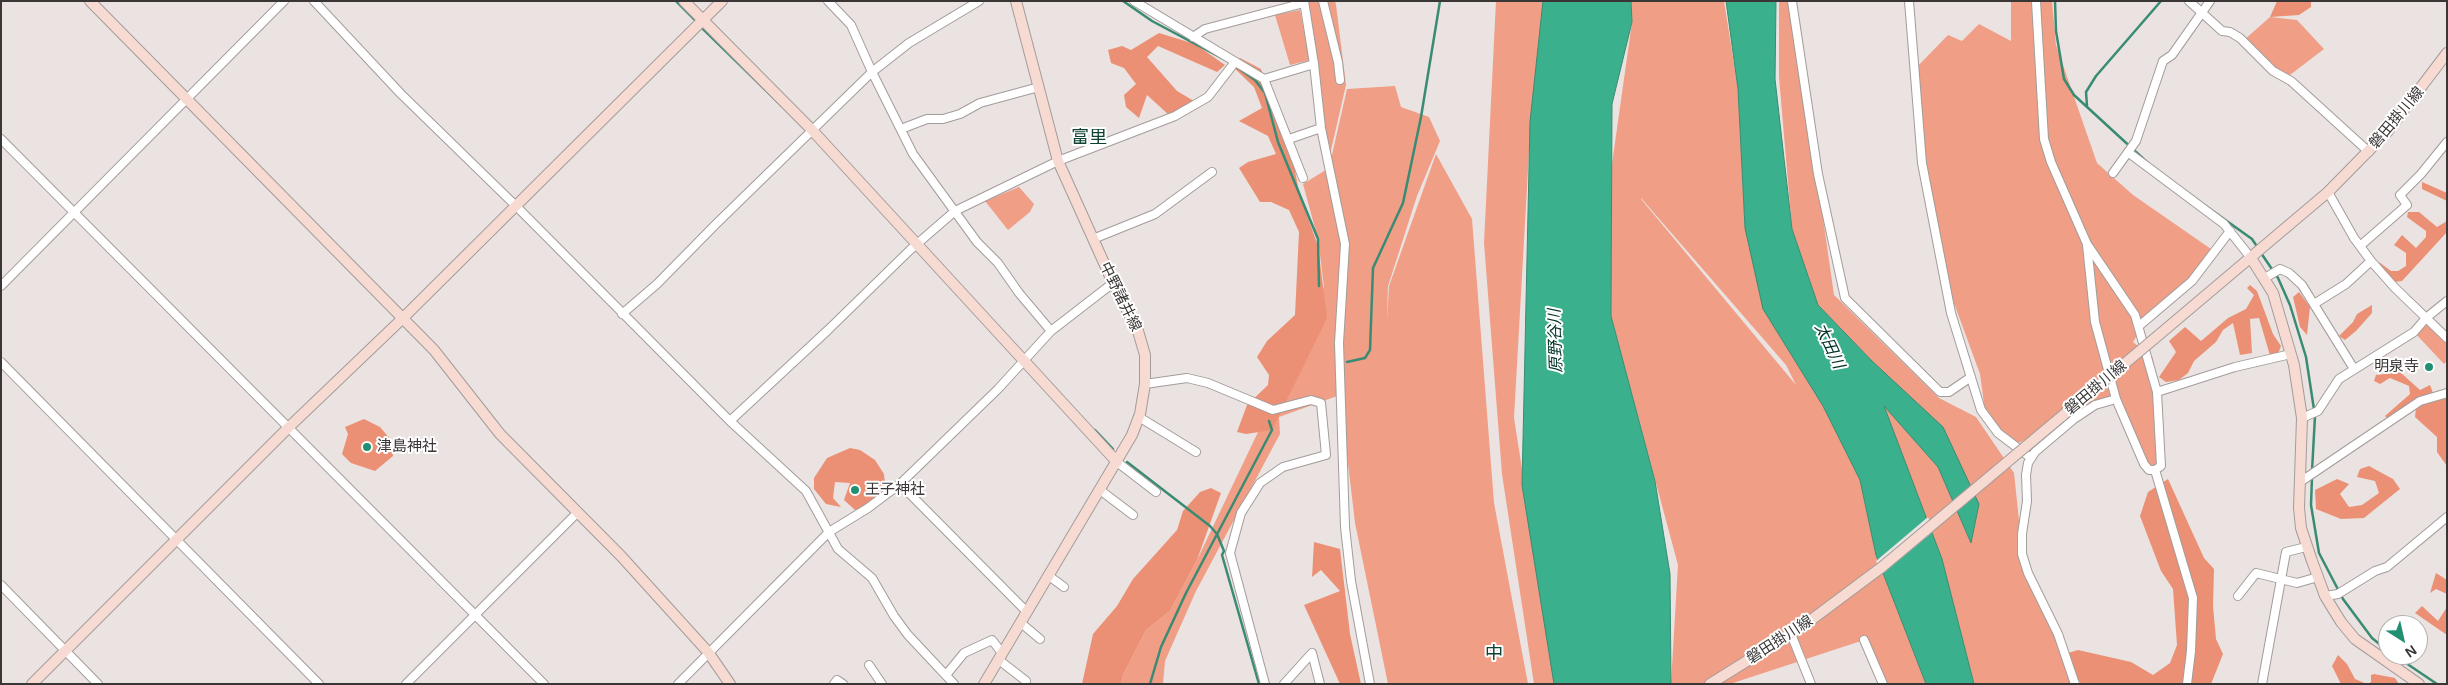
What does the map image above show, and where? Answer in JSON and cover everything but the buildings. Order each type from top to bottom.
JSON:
[{"type":"street","points":[[90,1],[443,359],[500,434],[621,556],[708,652],[730,684]]},
{"type":"street","points":[[1,286],[75,214],[284,1]]},
{"type":"street","points":[[314,1],[401,94],[516,206],[622,314],[730,421],[806,490],[838,549],[872,578],[894,616],[908,635],[949,679]]},
{"type":"street","points":[[684,1],[812,130],[1117,462],[1156,492]]},
{"type":"street","points":[[32,684],[289,427],[403,318],[722,1]]},
{"type":"street","points":[[828,1],[851,25],[913,154],[976,242],[998,263],[1019,293],[1051,331]]},
{"type":"street","points":[[622,314],[657,284],[872,72],[909,43],[979,1]]},
{"type":"street","name":"中野諸井線","points":[[984,684],[1117,462],[1139,417],[1145,384],[1145,356],[1138,331],[1113,284],[1058,161],[1016,1]]},
{"type":"street","points":[[1134,1],[1194,37],[1234,64],[1264,79],[1303,178]]},
{"type":"street","points":[[1323,1],[1338,62],[1340,80]]},
{"type":"street","points":[[1792,1],[1818,174],[1845,298],[1940,392],[1950,392],[1971,377]]},
{"type":"street","points":[[1908,1],[1922,163],[1951,313],[1981,410],[1998,433],[2031,458]]},
{"type":"street","points":[[2036,1],[2044,139],[2051,162],[2087,244],[2135,315],[2139,326],[2157,392],[2161,466],[2156,470],[2149,470],[2144,464],[2116,399],[2095,322],[2087,244]]},
{"type":"street","points":[[2189,1],[2222,31],[2230,32],[2240,38],[2273,70],[2291,81],[2369,152]]},
{"type":"street","points":[[2113,173],[2129,153],[2142,124],[2163,61],[2172,55],[2210,1]]},
{"type":"street","points":[[1194,37],[1205,29],[1304,2],[1314,64],[1321,128],[1345,244],[1339,343],[1345,527],[1351,581],[1370,684]]},
{"type":"street","name":"磐田掛川線","points":[[1710,684],[1787,637],[1882,567],[2251,258],[2328,192],[2369,152],[2412,101],[2447,53]]},
{"type":"street","points":[[730,421],[917,244],[955,211],[1058,161],[1192,108],[1208,97],[1234,64]]},
{"type":"street","points":[[1264,79],[1314,64]]},
{"type":"street","points":[[901,129],[927,119],[944,119],[960,114],[980,103],[1039,87]]},
{"type":"street","points":[[1288,139],[1321,128]]},
{"type":"street","points":[[1,139],[544,684]]},
{"type":"street","points":[[2360,246],[2406,205],[2400,195],[2421,174],[2447,142]]},
{"type":"street","points":[[2129,153],[2224,224],[2265,278],[2272,293],[2291,354],[2302,418],[2301,528],[2306,547],[2326,596],[2341,622],[2355,639],[2419,684]]},
{"type":"street","points":[[1093,239],[1155,214],[1212,172]]},
{"type":"street","points":[[2328,192],[2371,262],[2447,338]]},
{"type":"street","points":[[2139,326],[2192,282],[2230,231]]},
{"type":"street","points":[[2314,304],[2346,284],[2371,262]]},
{"type":"street","points":[[2265,278],[2276,270],[2289,273],[2302,285],[2354,369]]},
{"type":"street","points":[[678,684],[830,532],[868,508],[900,484],[1025,360],[1051,331],[1113,284]]},
{"type":"street","points":[[2302,418],[2318,411],[2335,384],[2354,369],[2414,332],[2426,318],[2447,301]]},
{"type":"street","points":[[2157,392],[2235,367],[2291,354]]},
{"type":"street","points":[[1,362],[319,684]]},
{"type":"street","points":[[1145,384],[1187,378],[1208,383],[1273,410],[1311,400],[1321,403],[1326,455],[1283,466],[1260,483],[1241,513],[1230,553],[1265,684]]},
{"type":"street","points":[[2300,482],[2420,400],[2447,393]]},
{"type":"street","points":[[2075,684],[2058,634],[2028,573],[2022,554],[2022,534],[2028,501],[2026,475],[2031,458],[2036,452],[2074,419],[2095,405],[2116,399]]},
{"type":"street","points":[[1139,417],[1196,452]]},
{"type":"street","points":[[2156,470],[2193,598],[2191,650],[2187,684]]},
{"type":"street","points":[[900,484],[1028,612]]},
{"type":"street","points":[[1100,490],[1133,515]]},
{"type":"street","points":[[406,684],[578,512]]},
{"type":"street","points":[[2326,596],[2338,594],[2375,571],[2387,566],[2447,517]]},
{"type":"street","points":[[2262,684],[2286,552],[2306,547]]},
{"type":"street","points":[[2238,596],[2256,573],[2297,583],[2318,577]]},
{"type":"street","points":[[1049,576],[1064,587]]},
{"type":"street","points":[[1,586],[98,684]]},
{"type":"street","points":[[1021,623],[1040,639]]},
{"type":"street","points":[[1787,637],[1811,684]]},
{"type":"street","points":[[942,684],[949,679],[964,653],[992,640],[1000,656],[1026,681]]},
{"type":"street","points":[[1864,640],[1883,684]]},
{"type":"street","points":[[1284,684],[1312,653],[1320,684]]},
{"type":"street","points":[[869,665],[882,684]]},
{"type":"street","points":[[834,684],[837,680],[843,684]]},
{"type":"shaded area","points":[[1302,1],[1335,1],[1336,5],[1346,85],[1328,163]]},
{"type":"shaded area","points":[[1496,1],[1543,1],[1530,134],[1514,418],[1556,684],[1534,684],[1502,474],[1484,243]]},
{"type":"shaded area","points":[[1631,1],[1724,1],[1738,89],[1745,228],[1823,406],[1860,480],[1876,555],[1926,684],[1886,684],[1864,640],[1730,684],[1671,684],[1678,565],[1611,316],[1612,164],[1632,22]],"holes":[[[1641,198],[1786,365],[1796,385]]]},
{"type":"shaded area","points":[[1779,1],[1792,1],[1834,295],[1939,398],[1976,417],[2014,473],[2023,558],[2076,684],[1974,684],[1942,559],[1883,404],[1938,467],[1971,543],[1979,504],[1872,361],[1818,305],[1792,229],[1779,77]]},
{"type":"shaded area","points":[[2011,1],[2052,1],[2056,45],[2097,163],[2133,195],[2211,249],[2186,287],[2146,320],[2133,342],[2153,358],[2161,466],[2149,470],[2116,399],[2014,445],[1986,418],[1980,374],[1951,295],[1931,215],[1914,70],[1948,35],[1962,41],[1979,24],[2011,41]]},
{"type":"shaded area","points":[[2277,1],[2311,1],[2311,7],[2299,15],[2270,17]]},
{"type":"shaded area","points":[[1300,10],[1310,60],[1290,65],[1275,15]]},
{"type":"shaded area","points":[[2270,17],[2297,20],[2324,49],[2286,78],[2243,41]]},
{"type":"shaded area","points":[[1159,33],[1195,44],[1225,65],[1217,72],[1158,46],[1147,57],[1177,91],[1194,101],[1169,115],[1147,95],[1139,118],[1126,107],[1124,95],[1136,84],[1124,68],[1111,63],[1108,50],[1122,46],[1131,50]]},
{"type":"shaded area","points":[[1240,58],[1261,69],[1289,139],[1299,192],[1318,246],[1327,318],[1272,430],[1246,434],[1237,432],[1247,405],[1268,385],[1269,375],[1257,357],[1267,341],[1295,315],[1299,232],[1289,210],[1271,202],[1260,202],[1239,168],[1248,162],[1276,154],[1268,136],[1239,121],[1262,108],[1254,87],[1232,66]]},
{"type":"shaded area","points":[[1395,86],[1401,107],[1429,117],[1440,141],[1417,196],[1388,286],[1387,321],[1389,286],[1436,154],[1472,219],[1494,503],[1528,684],[1388,684],[1355,523],[1340,395],[1279,417],[1280,434],[1196,591],[1165,661],[1163,684],[1121,684],[1123,675],[1146,630],[1170,611],[1197,560],[1289,367],[1324,287],[1318,239],[1303,184],[1329,168],[1347,89]]},
{"type":"shaded area","points":[[2422,182],[2447,193],[2447,201],[2422,189]]},
{"type":"shaded area","points":[[1019,187],[1034,204],[1030,212],[1008,230],[985,201]]},
{"type":"shaded area","points":[[2408,212],[2419,212],[2437,227],[2447,221],[2447,232],[2402,281],[2394,282],[2384,275],[2379,262],[2391,271],[2398,271],[2406,266],[2406,253],[2394,245],[2402,235],[2416,248],[2426,237],[2426,231],[2407,217]]},
{"type":"shaded area","points":[[2250,285],[2257,291],[2273,334],[2281,346],[2278,354],[2271,359],[2259,318],[2250,319],[2252,353],[2240,355],[2233,323],[2223,330],[2216,342],[2194,361],[2188,373],[2179,380],[2166,382],[2159,377],[2176,352],[2169,341],[2185,327],[2201,341],[2228,318],[2246,309],[2254,295],[2247,288]]},
{"type":"shaded area","points":[[2299,292],[2310,307],[2307,335],[2300,327],[2293,297]]},
{"type":"shaded area","points":[[2372,305],[2372,313],[2356,331],[2345,340],[2339,336],[2353,322],[2357,314]]},
{"type":"shaded area","points":[[2428,323],[2447,343],[2447,361],[2444,364],[2414,332]]},
{"type":"shaded area","points":[[2400,372],[2420,390],[2430,385],[2433,393],[2388,419],[2385,416],[2410,394],[2409,386],[2390,378],[2380,384],[2374,381],[2376,375]]},
{"type":"shaded area","points":[[2430,398],[2447,399],[2447,466],[2437,452],[2437,437],[2415,417],[2416,408]]},
{"type":"shaded area","points":[[364,419],[380,427],[391,440],[393,456],[375,471],[351,463],[342,454],[348,434],[345,427]]},
{"type":"shaded area","points":[[850,448],[860,450],[875,460],[884,474],[885,484],[874,504],[855,510],[844,500],[850,483],[835,482],[833,498],[841,507],[826,504],[814,489],[814,478],[827,458]]},
{"type":"shaded area","points":[[2369,466],[2393,479],[2400,489],[2364,518],[2341,519],[2316,509],[2315,490],[2337,479],[2349,484],[2340,494],[2349,507],[2362,505],[2379,493],[2375,481],[2357,477],[2360,469]]},
{"type":"shaded area","points":[[2168,479],[2204,558],[2214,569],[2213,606],[2216,639],[2223,654],[2211,684],[2081,684],[2065,654],[2078,650],[2131,662],[2153,675],[2170,663],[2177,645],[2173,589],[2161,571],[2140,516],[2148,492]]},
{"type":"shaded area","points":[[1211,488],[1221,493],[1197,560],[1170,611],[1146,630],[1123,675],[1121,684],[1082,684],[1093,634],[1117,606],[1133,579],[1177,530],[1183,511],[1200,492]]},
{"type":"shaded area","points":[[1314,542],[1340,549],[1350,634],[1361,684],[1340,684],[1304,605],[1340,591],[1321,570],[1312,577]]},
{"type":"shaded area","points":[[2436,573],[2447,580],[2447,594],[2436,589],[2430,593]]},
{"type":"shaded area","points":[[2422,606],[2438,621],[2447,607],[2447,635],[2428,622],[2428,615],[2418,615],[2415,613]]},
{"type":"shaded area","points":[[2338,655],[2347,664],[2355,679],[2367,684],[2341,684],[2332,666]]},
{"type":"shaded area","points":[[2371,675],[2395,678],[2399,684],[2368,684],[2371,682]]},
{"type":"water","name":"原野谷川","points":[[1543,1],[1631,1],[1632,22],[1612,104],[1611,316],[1655,481],[1670,574],[1671,684],[1554,684],[1522,485],[1530,122]]},
{"type":"water","name":"太田川","points":[[1726,1],[1776,1],[1775,79],[1792,229],[1818,305],[1872,361],[1943,427],[1979,504],[1971,543],[1938,467],[1884,406],[1942,559],[1974,684],[1926,684],[1876,555],[1860,480],[1823,406],[1763,309],[1745,228],[1738,89]]},
{"type":"pier","points":[[1928,517],[1934,531],[1881,575],[1876,561]]},
{"type":"waterway","points":[[676,1],[697,22]]},
{"type":"waterway","points":[[1123,1],[1152,21],[1231,63],[1255,80],[1265,93],[1278,142],[1318,239],[1319,286]]},
{"type":"waterway","points":[[1347,362],[1365,358],[1370,350],[1373,268],[1403,203],[1421,117],[1440,1]]},
{"type":"waterway","points":[[2055,1],[2056,31],[2064,79],[2074,95],[2148,163]]},
{"type":"waterway","points":[[2087,106],[2086,92],[2096,76],[2161,1]]},
{"type":"waterway","points":[[700,26],[782,106]]},
{"type":"waterway","points":[[2196,199],[2252,239],[2258,248]]},
{"type":"waterway","points":[[2261,253],[2278,278],[2290,305],[2306,357],[2315,416],[2312,471]]},
{"type":"waterway","points":[[1150,684],[1161,647],[1186,593],[1272,430],[1269,421]]},
{"type":"waterway","points":[[1095,430],[1113,449]]},
{"type":"waterway","points":[[1127,462],[1210,526],[1217,534],[1224,551],[1222,555],[1259,684]]},
{"type":"waterway","points":[[2312,477],[2311,505],[2319,553],[2343,599],[2372,638],[2378,643]]},
{"type":"waterway","points":[[2409,665],[2437,684]]},
{"type":"place","name":"明泉寺","points":[[2429,367]]},
{"type":"place","name":"津島神社","points":[[367,447]]},
{"type":"place","name":"王子神社","points":[[855,490]]},
{"type":"district","name":"富里","points":[[1089,138]]},
{"type":"district","name":"中","points":[[1494,654]]}]
